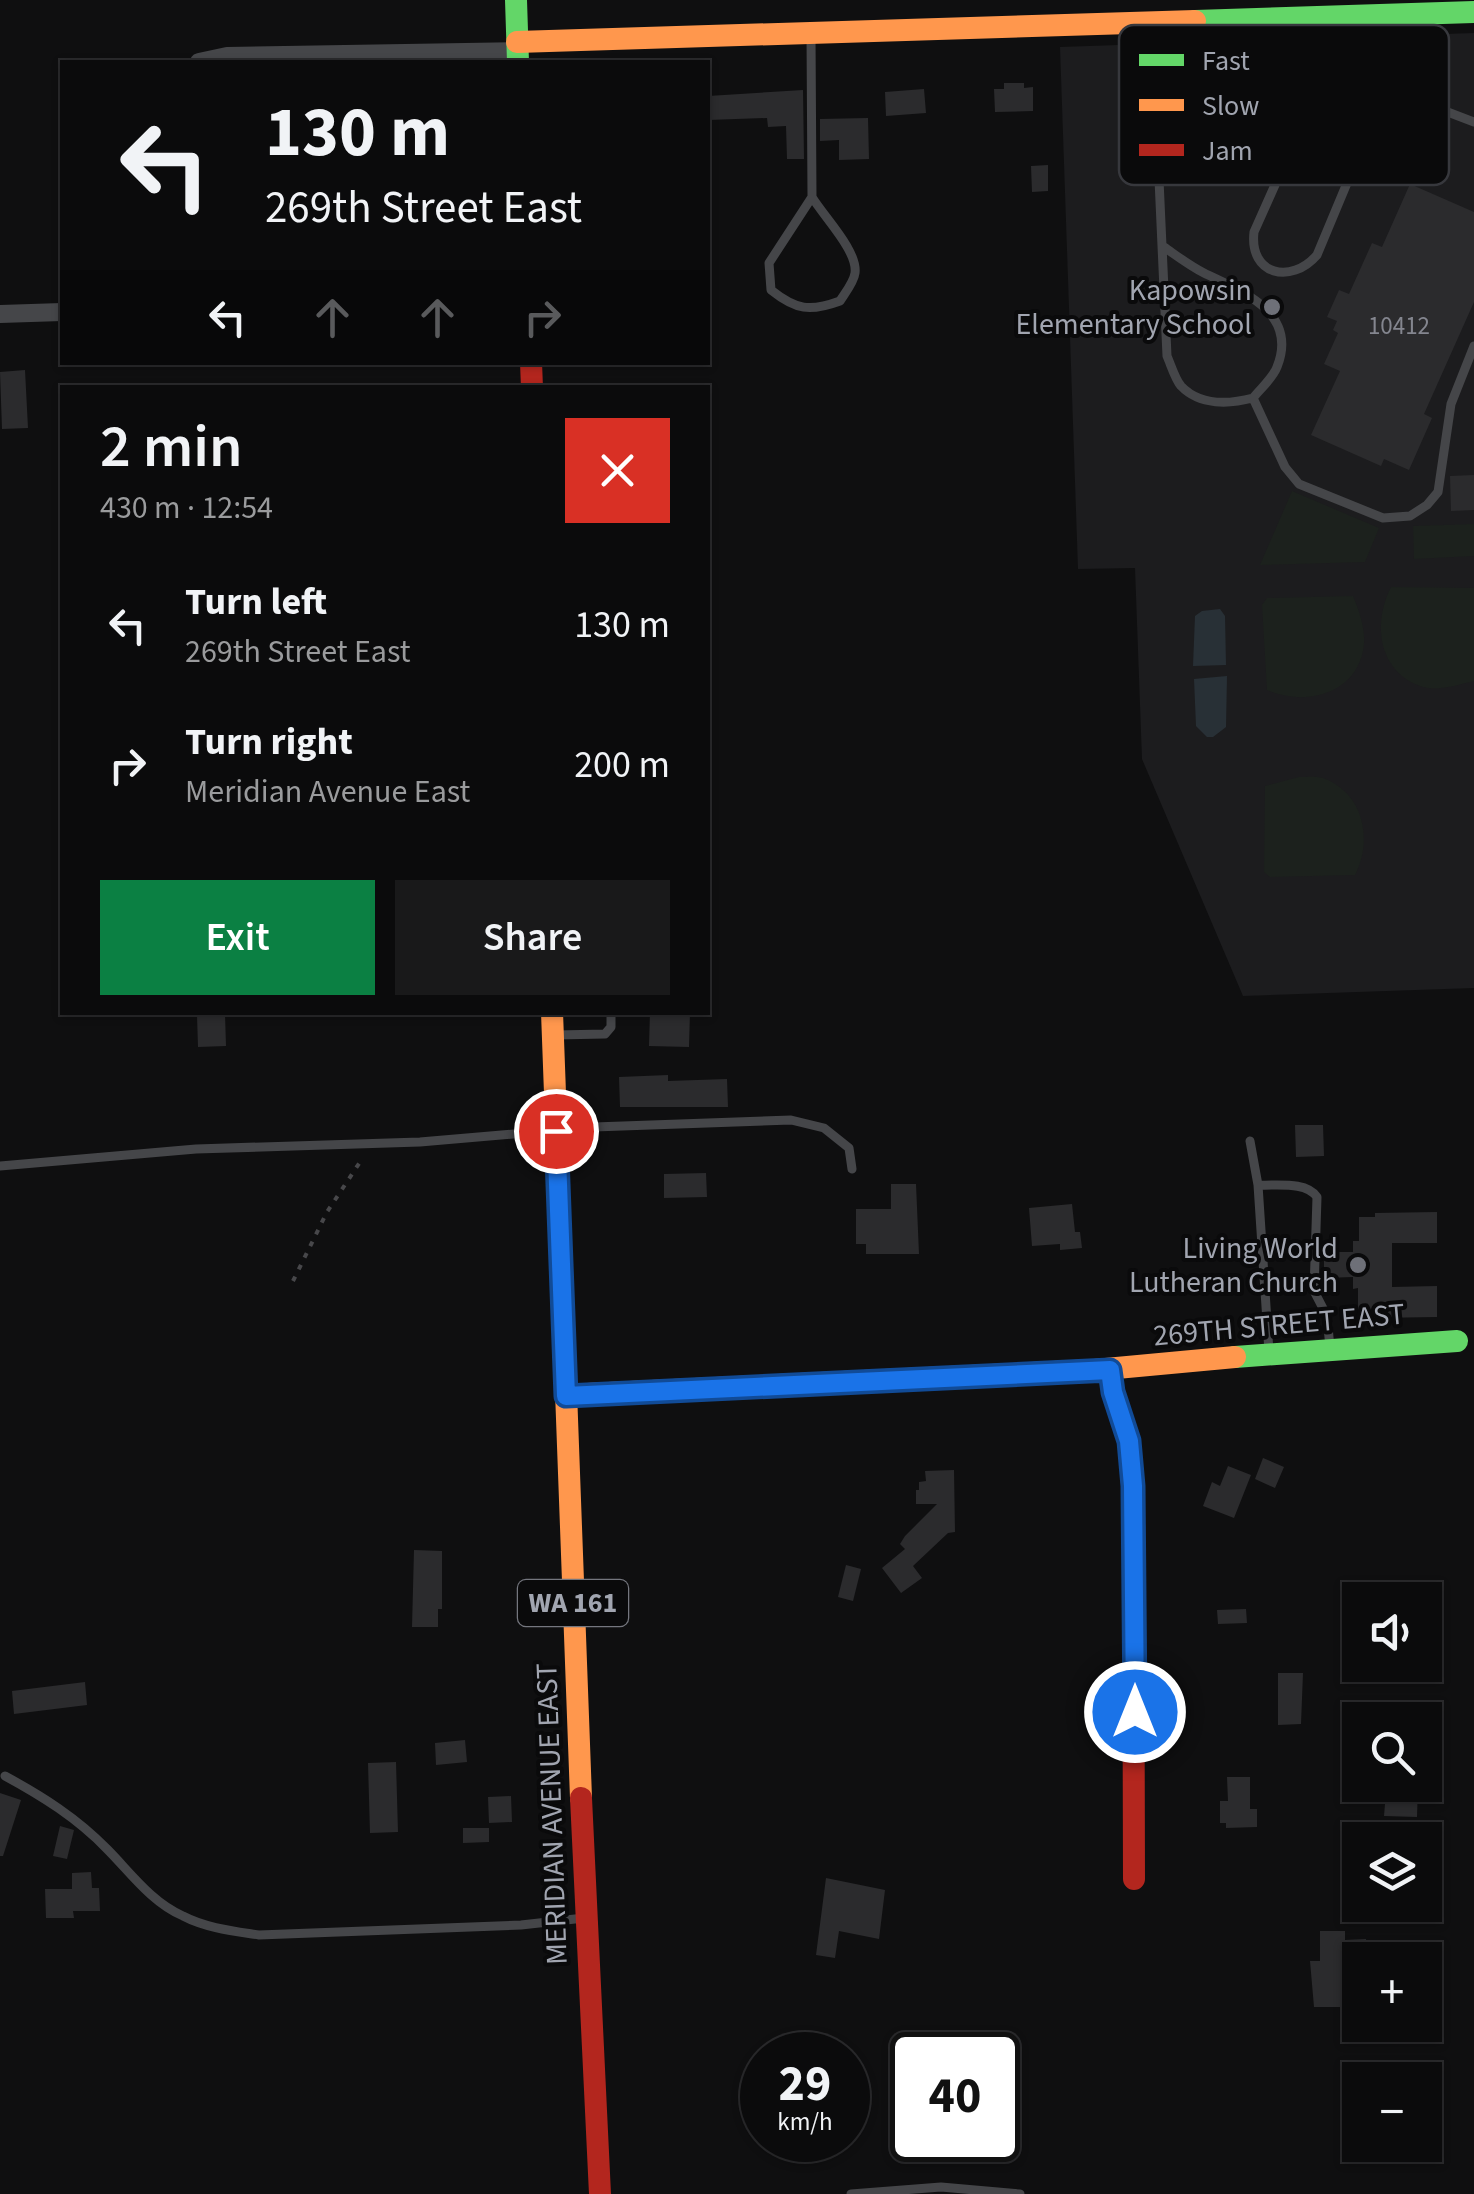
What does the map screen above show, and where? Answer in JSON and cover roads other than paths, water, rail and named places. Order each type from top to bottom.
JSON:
[{"type":"street","points":[[516,0],[518,52]]},
{"type":"street","points":[[208,60],[227,56],[518,52],[811,32],[1474,12]]},
{"type":"street","points":[[0,314],[60,312]]},
{"type":"street","name":"MERIDIAN AVENUE EAST","points":[[553,1024],[600,2194]]},
{"type":"street","name":"269TH STREET EAST","points":[[566,1396],[1110,1370],[1456,1341]]},
{"type":"street","points":[[1110,1370],[1129,1441],[1133,1486],[1134,1879]]},
{"type":"lane","points":[[1376,15],[1376,25]]},
{"type":"lane","points":[[811,32],[812,197],[852,251],[856,274],[840,301],[818,309],[789,304],[771,290],[769,264],[812,197]]},
{"type":"lane","points":[[1449,112],[1474,122]]},
{"type":"lane","points":[[1161,185],[1167,356],[1181,386],[1206,401],[1232,403],[1253,398],[1276,370],[1282,349],[1277,326],[1261,301],[1200,271],[1164,247]]},
{"type":"lane","points":[[1275,185],[1254,232],[1252,247],[1260,262],[1274,272],[1292,274],[1318,256],[1346,185]]},
{"type":"lane","points":[[1253,398],[1286,467],[1300,484],[1384,518],[1410,516],[1427,506],[1438,492],[1450,404],[1474,346]]},
{"type":"lane","points":[[553,1024],[605,1034],[611,1027],[611,1015]]},
{"type":"lane","points":[[0,1166],[196,1150],[791,1120],[824,1128],[848,1148],[852,1169]]},
{"type":"lane","points":[[1250,1141],[1258,1186],[1269,1354]]},
{"type":"lane","points":[[1258,1186],[1307,1187],[1314,1192],[1314,1290],[1328,1316],[1330,1349]]},
{"type":"lane","points":[[5,1776],[52,1802],[106,1848],[138,1884],[181,1916],[221,1929],[259,1935],[521,1926],[586,1918]]},
{"type":"lane","points":[[851,2194],[942,2188],[1020,2194]]},
{"type":"place","name":"Kapowsin Elementary School","points":[[1272,307]]},
{"type":"place","name":"Living World Lutheran Church","points":[[1358,1265]]}]
